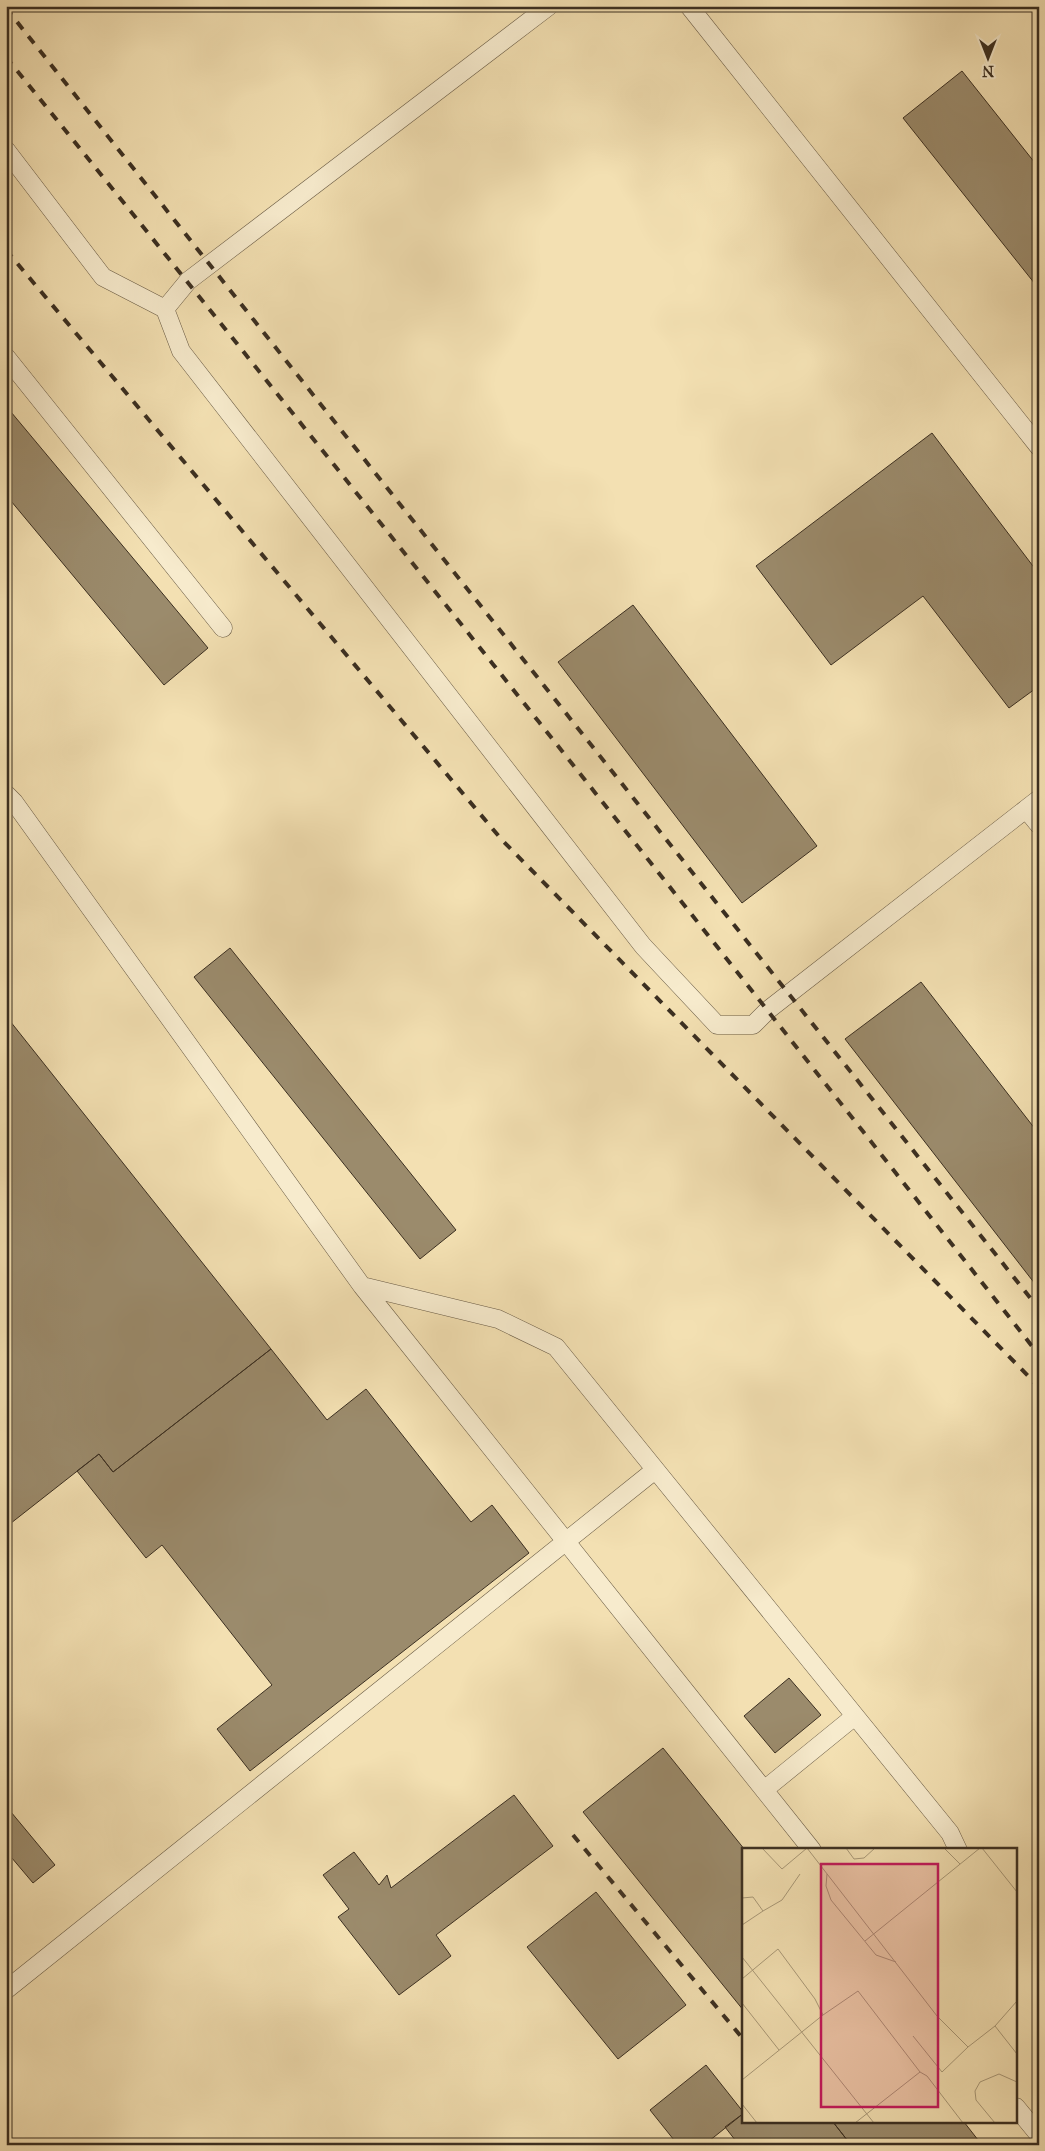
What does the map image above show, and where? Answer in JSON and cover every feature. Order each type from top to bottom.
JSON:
[{"type":"lane","points":[[165,309],[188,282],[549,6]]},
{"type":"lane","points":[[689,6],[1039,447]]},
{"type":"lane","points":[[6,150],[103,277],[165,309],[181,352],[644,946],[717,1025],[753,1025],[768,1010],[1032,804],[1039,826]]},
{"type":"lane","points":[[6,357],[223,628]]},
{"type":"lane","points":[[6,794],[14,802],[362,1286],[810,1848]]},
{"type":"lane","points":[[362,1286],[498,1319],[556,1347],[950,1833],[957,1848]]},
{"type":"lane","points":[[6,1990],[655,1470]]},
{"type":"lane","points":[[764,1790],[855,1716]]},
{"type":"lane","points":[[1018,2109],[1039,2135]]},
{"type":"building","points":[[962,71],[1039,168],[1039,289],[903,118]]},
{"type":"building","points":[[6,406],[208,648],[164,685],[6,495]]},
{"type":"building","points":[[932,433],[1039,574],[1039,686],[1009,708],[923,596],[831,665],[756,566]]},
{"type":"building","points":[[633,605],[817,846],[742,903],[558,662]]},
{"type":"building","points":[[230,948],[456,1230],[420,1259],[194,977]]},
{"type":"building","points":[[921,982],[1039,1134],[1039,1289],[845,1039]]},
{"type":"building","points":[[6,1016],[271,1349],[113,1472],[99,1454],[6,1527]]},
{"type":"building","points":[[271,1349],[327,1420],[366,1389],[471,1522],[492,1505],[529,1553],[250,1771],[217,1729],[272,1685],[162,1545],[146,1558],[77,1471],[99,1454],[113,1472]]},
{"type":"building","points":[[789,1678],[821,1715],[775,1753],[744,1716]]},
{"type":"building","points":[[663,1748],[743,1848],[742,2009],[583,1812]]},
{"type":"building","points":[[514,1795],[553,1846],[436,1935],[451,1956],[399,1995],[338,1917],[349,1909],[323,1875],[354,1852],[379,1885],[387,1875],[391,1888]]},
{"type":"building","points":[[6,1806],[55,1865],[33,1883],[6,1851]]},
{"type":"building","points":[[596,1892],[686,2005],[618,2059],[527,1947]]},
{"type":"building","points":[[706,2065],[742,2110],[742,2115],[704,2145],[678,2145],[650,2110]]},
{"type":"building","points":[[742,2114],[742,2124],[835,2124],[851,2145],[739,2145],[725,2127]]},
{"type":"building","points":[[835,2124],[966,2124],[982,2145],[851,2145]]},
{"type":"railway","points":[[6,8],[1039,1309]]},
{"type":"railway","points":[[6,57],[525,704],[1039,1355]]},
{"type":"railway","points":[[6,250],[502,840],[1039,1387]]},
{"type":"railway","points":[[573,1835],[742,2038]]}]
